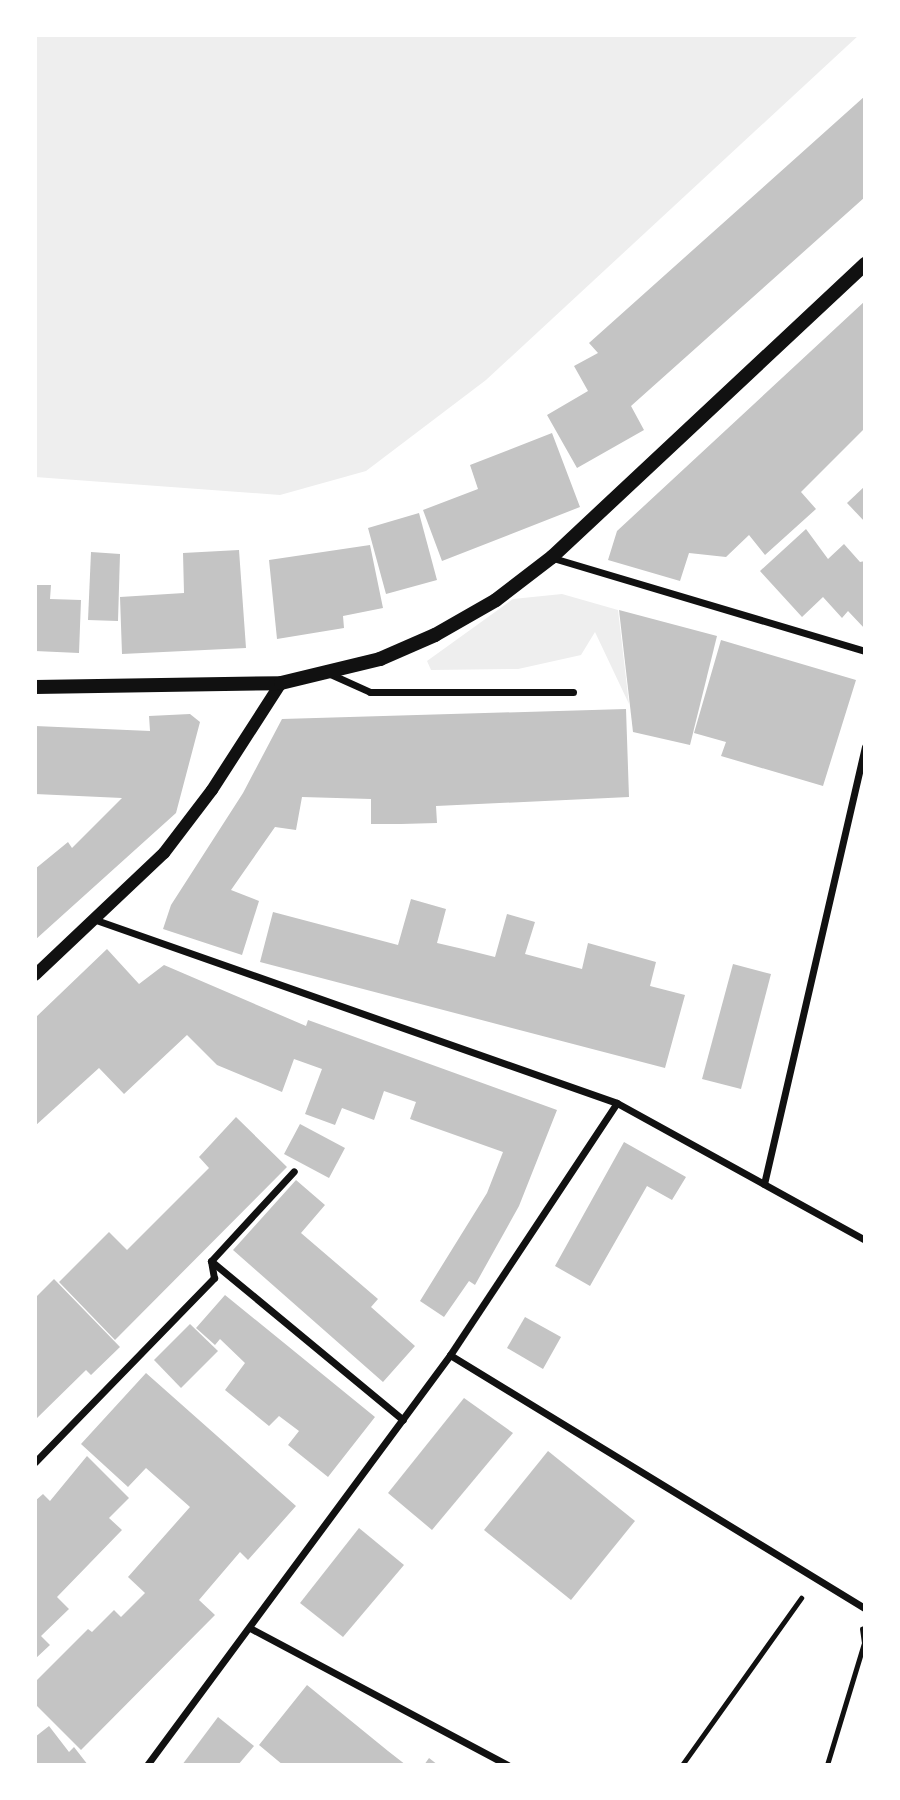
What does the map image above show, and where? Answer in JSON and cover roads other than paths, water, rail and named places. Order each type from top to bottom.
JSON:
[{"type":"main road","points":[[35,687],[281,683],[380,659],[435,635],[496,600],[552,557],[865,264]]},
{"type":"street","points":[[552,557],[865,651]]},
{"type":"street","points":[[328,673],[370,692],[573,692]]},
{"type":"street","points":[[35,975],[164,853],[212,790],[281,683]]},
{"type":"street","points":[[764,1184],[865,746]]},
{"type":"street","points":[[96,920],[617,1103],[865,1240]]},
{"type":"street","points":[[147,1765],[450,1355],[617,1103]]},
{"type":"street","points":[[211,1261],[294,1171]]},
{"type":"street","points":[[211,1261],[403,1420]]},
{"type":"street","points":[[35,1462],[214,1278],[211,1261]]},
{"type":"street","points":[[450,1355],[862,1606]]},
{"type":"street","points":[[250,1628],[508,1765]]}]
